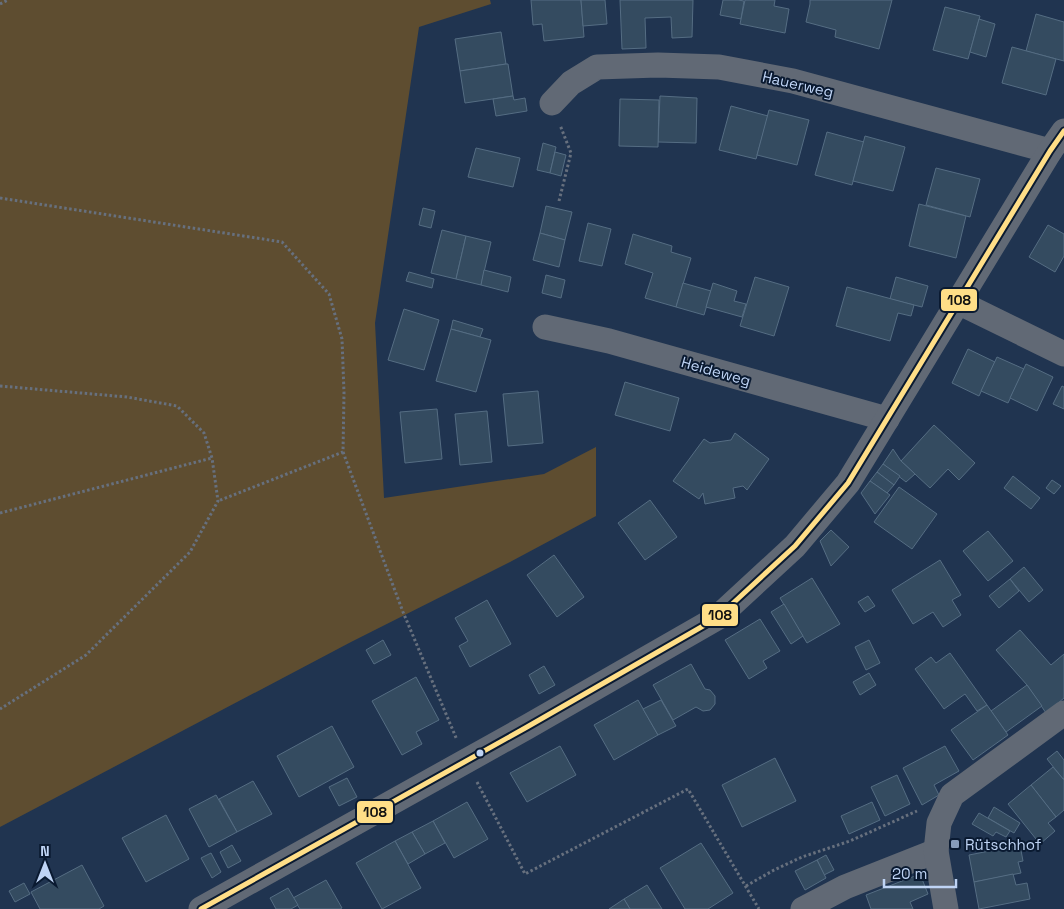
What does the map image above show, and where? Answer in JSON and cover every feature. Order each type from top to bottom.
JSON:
[{"type":"street","name":"Hauerweg","points":[[552,103],[571,83],[597,68],[658,65],[719,68],[793,81],[1050,151]]},
{"type":"street","points":[[202,909],[461,750],[519,731],[717,618],[795,546],[848,483],[1064,131]]},
{"type":"street","points":[[958,302],[1064,354]]},
{"type":"street","name":"Heideweg","points":[[545,327],[609,341],[887,419]]},
{"type":"street","points":[[946,909],[936,851],[939,823],[952,795],[1064,713]]},
{"type":"street","points":[[803,909],[845,887],[936,851]]},
{"type":"path","points":[[0,4],[8,0]]},
{"type":"path","points":[[552,103],[572,153],[559,201]]},
{"type":"path","points":[[0,198],[282,242],[328,294],[342,339],[344,393],[343,452],[403,612],[461,750],[525,874],[688,789],[759,909]]},
{"type":"path","points":[[0,386],[127,397],[177,406],[204,433],[212,458],[218,501],[190,552],[86,655],[0,709]]},
{"type":"path","points":[[218,501],[343,452]]},
{"type":"path","points":[[0,513],[212,458]]},
{"type":"path","points":[[746,886],[802,857],[850,841],[918,811]]},
{"type":"shaded area","points":[[0,0],[490,0],[491,4],[419,27],[375,323],[384,498],[544,474],[596,447],[596,516],[510,562],[351,642],[0,827]]},
{"type":"building","points":[[531,0],[581,0],[584,37],[544,41],[542,24],[533,25]]},
{"type":"building","points":[[581,0],[605,0],[607,24],[583,26]]},
{"type":"building","points":[[620,0],[693,0],[692,37],[672,38],[671,17],[645,18],[646,48],[622,49]]},
{"type":"building","points":[[723,0],[744,1],[741,19],[720,15]]},
{"type":"building","points":[[745,0],[775,0],[774,6],[789,9],[785,33],[740,24]]},
{"type":"building","points":[[810,0],[892,0],[879,49],[835,37],[836,30],[806,22]]},
{"type":"building","points":[[945,7],[980,16],[968,59],[933,50]]},
{"type":"building","points":[[1036,14],[1064,22],[1064,61],[1026,51]]},
{"type":"building","points":[[979,19],[995,24],[986,57],[970,52]]},
{"type":"building","points":[[501,32],[506,64],[460,71],[455,39]]},
{"type":"building","points":[[1012,47],[1056,59],[1046,95],[1002,83]]},
{"type":"building","points":[[508,64],[513,96],[465,103],[460,71]]},
{"type":"building","points":[[513,96],[514,100],[525,98],[527,111],[496,116],[493,99]]},
{"type":"building","points":[[660,96],[697,98],[696,143],[658,142]]},
{"type":"building","points":[[620,99],[659,100],[658,147],[619,146]]},
{"type":"building","points":[[731,106],[768,116],[756,159],[719,150]]},
{"type":"building","points":[[769,110],[809,120],[797,165],[757,155]]},
{"type":"building","points":[[827,132],[864,142],[852,185],[815,175]]},
{"type":"building","points":[[865,136],[905,147],[893,191],[853,181]]},
{"type":"building","points":[[543,143],[556,147],[550,173],[537,170]]},
{"type":"building","points":[[476,148],[520,158],[513,187],[468,177]]},
{"type":"building","points":[[555,152],[566,155],[561,176],[550,173]]},
{"type":"building","points":[[936,168],[980,179],[970,217],[926,205]]},
{"type":"building","points":[[919,204],[966,216],[956,258],[909,246]]},
{"type":"building","points":[[546,206],[572,212],[565,240],[540,233]]},
{"type":"building","points":[[423,208],[435,211],[431,228],[419,225]]},
{"type":"building","points":[[588,223],[611,229],[602,266],[579,261]]},
{"type":"building","points":[[1048,225],[1064,234],[1064,256],[1055,272],[1029,257]]},
{"type":"building","points":[[442,230],[466,236],[456,279],[431,273]]},
{"type":"building","points":[[540,233],[565,240],[559,267],[533,260]]},
{"type":"building","points":[[633,234],[672,246],[671,252],[691,258],[676,307],[645,298],[653,273],[625,264]]},
{"type":"building","points":[[466,236],[491,242],[481,285],[456,279]]},
{"type":"building","points":[[484,270],[511,277],[508,292],[481,285]]},
{"type":"building","points":[[409,272],[434,279],[432,288],[406,281]]},
{"type":"building","points":[[546,275],[565,280],[561,298],[542,293]]},
{"type":"building","points":[[755,277],[789,287],[774,336],[740,326]]},
{"type":"building","points":[[896,277],[928,286],[922,307],[890,299]]},
{"type":"building","points":[[683,283],[711,291],[704,315],[676,307]]},
{"type":"building","points":[[713,283],[737,291],[734,301],[746,304],[742,317],[706,307]]},
{"type":"building","points":[[847,287],[914,305],[911,316],[898,313],[890,341],[836,326]]},
{"type":"building","points":[[404,309],[439,320],[424,370],[388,360]]},
{"type":"building","points":[[453,320],[483,329],[480,337],[451,329]]},
{"type":"building","points":[[451,329],[491,340],[476,392],[436,381]]},
{"type":"building","points":[[968,349],[995,362],[979,396],[952,383]]},
{"type":"building","points":[[997,357],[1024,369],[1008,403],[981,391]]},
{"type":"building","points":[[1026,364],[1053,377],[1037,411],[1010,398]]},
{"type":"building","points":[[625,382],[679,398],[670,431],[615,415]]},
{"type":"building","points":[[1062,386],[1064,387],[1064,409],[1053,404]]},
{"type":"building","points":[[538,391],[543,443],[508,446],[503,394]]},
{"type":"building","points":[[437,409],[442,459],[405,463],[400,412]]},
{"type":"building","points":[[487,411],[492,462],[460,465],[455,414]]},
{"type":"building","points":[[934,425],[975,463],[959,480],[948,469],[930,488],[901,461]]},
{"type":"building","points":[[735,433],[769,459],[747,490],[743,486],[733,488],[735,498],[705,504],[703,493],[699,499],[673,481],[704,439],[710,443],[731,440]]},
{"type":"building","points":[[893,449],[901,461],[915,474],[906,482],[883,464]]},
{"type":"building","points":[[883,464],[900,476],[894,485],[877,472]]},
{"type":"building","points":[[877,472],[894,485],[887,493],[870,481]]},
{"type":"building","points":[[1013,476],[1040,498],[1031,509],[1004,488]]},
{"type":"building","points":[[1052,480],[1061,486],[1054,494],[1046,488]]},
{"type":"building","points":[[870,481],[890,495],[875,514],[861,493]]},
{"type":"building","points":[[899,487],[937,514],[912,549],[874,522]]},
{"type":"building","points":[[650,500],[677,537],[645,560],[618,523]]},
{"type":"building","points":[[831,530],[849,547],[831,566],[820,541]]},
{"type":"building","points":[[988,531],[1013,561],[988,581],[963,551]]},
{"type":"building","points":[[554,555],[584,597],[557,617],[527,575]]},
{"type":"building","points":[[940,560],[961,595],[952,600],[961,615],[943,627],[933,612],[913,624],[892,590]]},
{"type":"building","points":[[1024,567],[1043,590],[1029,602],[1010,579]]},
{"type":"building","points":[[812,578],[840,624],[807,643],[780,598]]},
{"type":"building","points":[[1010,579],[1019,591],[999,608],[989,596]]},
{"type":"building","points":[[868,596],[875,606],[865,612],[858,602]]},
{"type":"building","points":[[487,600],[511,644],[470,667],[459,646],[468,641],[455,618]]},
{"type":"building","points":[[784,604],[803,636],[791,644],[771,612]]},
{"type":"building","points":[[760,619],[780,651],[763,661],[767,668],[749,679],[725,640]]},
{"type":"building","points":[[1020,630],[1051,665],[1064,654],[1064,698],[1046,713],[1027,685],[996,650]]},
{"type":"building","points":[[383,640],[391,655],[374,664],[366,650]]},
{"type":"building","points":[[869,640],[880,663],[866,670],[855,647]]},
{"type":"building","points":[[950,653],[987,705],[977,711],[965,694],[944,709],[915,669],[931,657],[936,663]]},
{"type":"building","points":[[691,664],[705,689],[710,690],[715,696],[715,704],[710,710],[703,711],[696,707],[673,720],[653,685]]},
{"type":"building","points":[[544,666],[555,685],[539,694],[529,675]]},
{"type":"building","points":[[869,673],[876,685],[860,695],[853,682]]},
{"type":"building","points":[[416,677],[439,720],[416,732],[422,744],[402,755],[372,701]]},
{"type":"building","points":[[1027,685],[1042,706],[1006,732],[991,711]]},
{"type":"building","points":[[638,700],[658,735],[614,760],[594,725]]},
{"type":"building","points":[[661,700],[676,726],[658,735],[643,709]]},
{"type":"building","points":[[987,705],[1008,735],[973,760],[951,730]]},
{"type":"building","points":[[332,726],[354,767],[299,797],[277,756]]},
{"type":"building","points":[[560,746],[576,775],[527,802],[510,773]]},
{"type":"building","points":[[945,746],[959,771],[934,785],[939,795],[922,805],[903,768]]},
{"type":"building","points":[[1057,751],[1064,760],[1063,779],[1047,759]]},
{"type":"building","points":[[775,758],[796,801],[742,827],[722,785]]},
{"type":"building","points":[[1053,767],[1064,780],[1064,810],[1056,817],[1031,785]]},
{"type":"building","points":[[897,775],[910,804],[885,816],[871,787]]},
{"type":"building","points":[[347,778],[357,797],[339,806],[329,787]]},
{"type":"building","points":[[253,781],[272,814],[237,832],[219,799]]},
{"type":"building","points":[[1031,785],[1056,817],[1048,823],[1055,831],[1040,844],[1008,804]]},
{"type":"building","points":[[216,795],[237,832],[209,847],[189,809]]},
{"type":"building","points":[[467,802],[488,839],[454,858],[433,821]]},
{"type":"building","points":[[872,802],[880,820],[849,834],[841,816]]},
{"type":"building","points":[[994,807],[1020,823],[1014,833],[988,818]]},
{"type":"building","points":[[979,813],[1010,831],[1006,837],[996,832],[993,836],[972,824]]},
{"type":"building","points":[[166,815],[189,859],[146,882],[122,838]]},
{"type":"building","points":[[433,821],[445,843],[425,854],[412,832]]},
{"type":"building","points":[[412,832],[425,854],[408,864],[395,841]]},
{"type":"building","points":[[395,841],[421,888],[382,909],[356,863]]},
{"type":"building","points":[[701,843],[733,893],[708,909],[685,909],[660,868]]},
{"type":"building","points":[[232,845],[241,861],[228,868],[220,852]]},
{"type":"building","points":[[1020,845],[1023,861],[1018,862],[1021,873],[974,882],[969,855]]},
{"type":"building","points":[[211,853],[221,872],[212,878],[201,858]]},
{"type":"building","points":[[826,855],[834,870],[824,875],[817,860]]},
{"type":"building","points":[[817,860],[826,878],[805,890],[795,871]]},
{"type":"building","points":[[82,865],[104,906],[99,909],[40,909],[31,892]]},
{"type":"building","points":[[920,874],[928,894],[910,902],[913,909],[871,909],[866,895]]},
{"type":"building","points":[[1013,874],[1016,885],[1027,883],[1030,899],[979,909],[974,882]]},
{"type":"building","points":[[326,880],[342,908],[300,909],[293,898]]},
{"type":"building","points":[[24,883],[30,894],[15,902],[9,891]]},
{"type":"building","points":[[647,885],[662,909],[630,909],[624,899]]},
{"type":"building","points":[[288,888],[298,905],[291,909],[276,909],[270,898]]},
{"type":"building","points":[[624,899],[630,909],[609,909]]},
{"type":"transit line","name":"108","points":[[201,909],[527,727],[717,618],[795,546],[848,483],[1064,131]]},
{"type":"place","name":"Rütschhof","points":[[955,844]]}]
